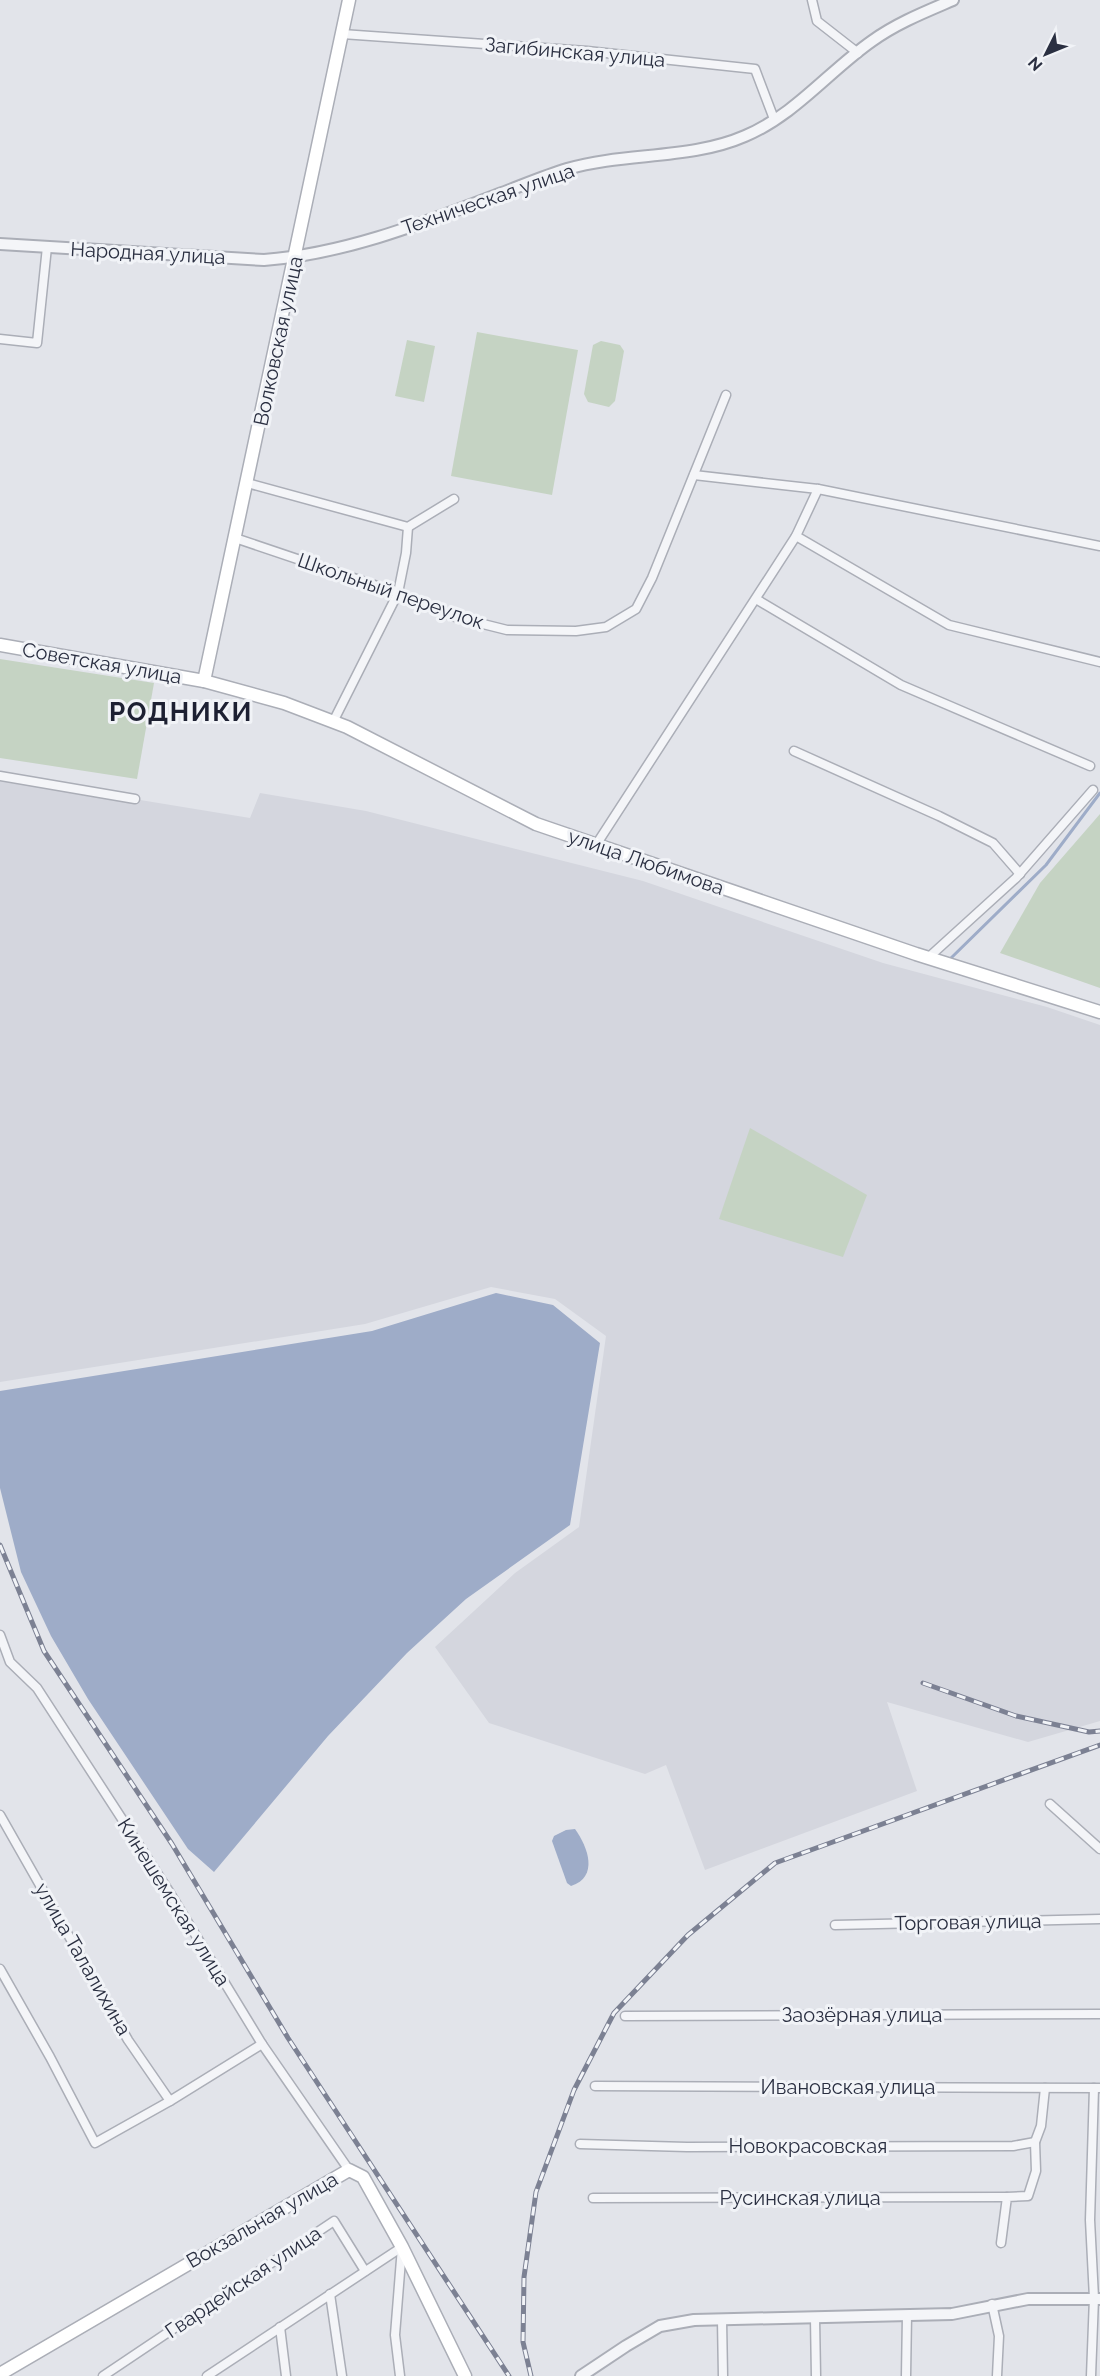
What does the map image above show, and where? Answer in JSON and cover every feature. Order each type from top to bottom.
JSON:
[{"type":"main road","name":"Волковская улица","points":[[204,681],[296,258],[349,0]]},
{"type":"main road","name":"Советская улица","points":[[0,645],[204,681]]},
{"type":"main road","name":"улица Любимова","points":[[204,681],[284,703],[333,722],[536,824],[940,961],[1100,1012]]},
{"type":"main road","name":"Вокзальная улица","points":[[0,2374],[349,2170],[363,2178],[402,2247],[465,2376]]},
{"type":"street","points":[[812,0],[817,21],[858,52]]},
{"type":"street","name":"Техническая улица","points":[[296,258],[383,236],[568,169],[630,157],[707,147],[746,136],[778,117],[858,52],[894,27],[953,0]]},
{"type":"street","name":"Загибинская улица","points":[[342,34],[587,51],[754,69],[778,117]]},
{"type":"street","name":"Народная улица","points":[[0,244],[264,260],[296,258]]},
{"type":"street","points":[[0,339],[37,343],[47,248]]},
{"type":"street","name":"Школьный переулок","points":[[235,538],[398,593],[452,616],[507,630],[576,631],[606,627],[636,609],[652,578],[726,395]]},
{"type":"street","points":[[694,475],[818,489],[1100,546]]},
{"type":"street","points":[[247,483],[408,527],[454,500]]},
{"type":"street","points":[[596,845],[796,536],[818,489]]},
{"type":"street","points":[[333,722],[398,593],[408,527]]},
{"type":"street","points":[[796,536],[949,625],[1100,662]]},
{"type":"street","points":[[756,598],[901,686],[1090,766]]},
{"type":"street","points":[[794,751],[939,816],[993,843],[1020,874]]},
{"type":"street","points":[[0,776],[135,799]]},
{"type":"street","points":[[940,961],[1093,790]]},
{"type":"street","name":"Кинешемская улица","points":[[0,1635],[10,1662],[37,1688],[170,1893],[262,2044],[349,2170]]},
{"type":"street","points":[[1050,1804],[1100,1848]]},
{"type":"street","name":"улица Талалихина","points":[[0,1815],[128,2040],[170,2101]]},
{"type":"street","name":"Торговая улица","points":[[836,1925],[1100,1919]]},
{"type":"street","points":[[0,1969],[51,2057],[95,2143],[170,2101],[262,2044]]},
{"type":"street","name":"Заозёрная улица","points":[[625,2016],[1100,2014]]},
{"type":"street","name":"Ивановская улица","points":[[595,2086],[1097,2088]]},
{"type":"street","points":[[1001,2243],[1007,2197],[1028,2196],[1036,2171],[1035,2142],[1041,2126],[1045,2088]]},
{"type":"street","points":[[1091,2376],[1097,2298],[1090,2220],[1097,2088]]},
{"type":"street","name":"Новокрасовская","points":[[580,2144],[1013,2146],[1035,2142]]},
{"type":"street","name":"Русинская улица","points":[[593,2198],[1007,2197]]},
{"type":"street","name":"Гвардейская улица","points":[[103,2376],[334,2221],[365,2271]]},
{"type":"street","points":[[207,2376],[402,2247]]},
{"type":"street","points":[[400,2376],[395,2335],[402,2247]]},
{"type":"street","points":[[330,2294],[342,2376]]},
{"type":"street","points":[[581,2376],[660,2326],[694,2320],[952,2314],[992,2304],[1028,2299],[1097,2298]]},
{"type":"street","points":[[992,2304],[999,2336],[997,2376]]},
{"type":"street","points":[[906,2376],[907,2315]]},
{"type":"street","points":[[815,2318],[816,2376]]},
{"type":"street","points":[[722,2320],[723,2376]]},
{"type":"street","points":[[280,2327],[286,2376]]},
{"type":"shaded area","points":[[0,777],[250,818],[260,793],[366,811],[643,881],[883,963],[1047,1007],[1100,1025],[1100,1721],[1028,1742],[887,1702],[917,1791],[705,1870],[666,1765],[645,1774],[489,1723],[435,1647],[515,1573],[579,1527],[606,1336],[555,1299],[491,1287],[365,1324],[0,1382]]},
{"type":"green space","points":[[477,332],[578,350],[552,495],[451,476]]},
{"type":"green space","points":[[407,340],[435,346],[424,402],[395,396]]},
{"type":"green space","points":[[601,341],[620,345],[624,351],[615,401],[609,407],[588,402],[584,394],[593,345]]},
{"type":"green space","points":[[0,659],[154,683],[137,779],[0,758]]},
{"type":"green space","points":[[1100,814],[1100,988],[1000,953],[1040,883]]},
{"type":"green space","points":[[750,1128],[867,1195],[843,1257],[719,1219]]},
{"type":"water","points":[[496,1293],[553,1305],[600,1343],[570,1525],[466,1599],[407,1653],[328,1736],[214,1872],[188,1849],[88,1699],[51,1636],[21,1572],[0,1488],[0,1391],[372,1331]]},
{"type":"water","points":[[575,1829],[587,1853],[588,1869],[580,1882],[571,1886],[567,1883],[552,1841],[554,1836],[566,1830]]},
{"type":"waterway","points":[[949,960],[1046,865],[1100,793]]},
{"type":"railway","points":[[0,1545],[44,1651],[172,1844],[288,2038],[509,2376]]},
{"type":"railway","points":[[923,1683],[1016,1716],[1089,1732],[1100,1731]]},
{"type":"railway","points":[[531,2376],[523,2342],[524,2277],[536,2192],[574,2090],[614,2013],[688,1935],[775,1863],[1100,1745]]},
{"type":"district","name":"РОДНИКИ","points":[[181,712]]}]
